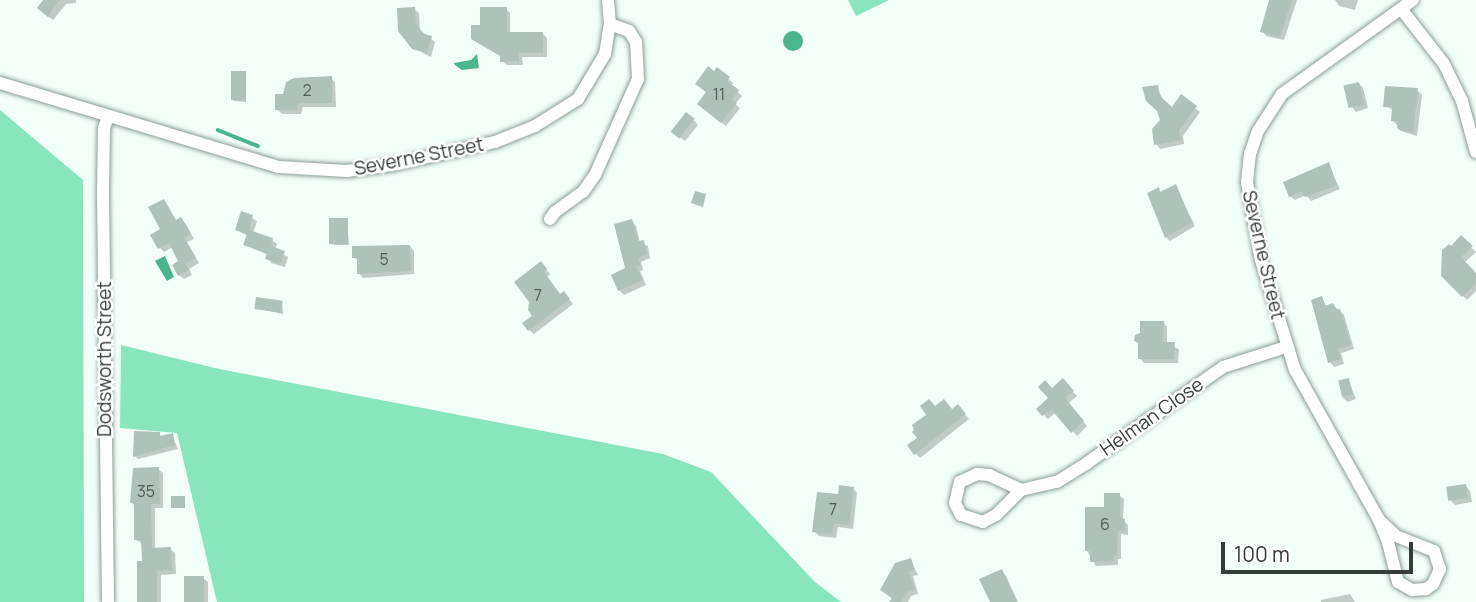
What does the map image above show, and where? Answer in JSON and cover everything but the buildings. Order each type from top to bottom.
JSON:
[{"type":"street","name":"Severne Street","points":[[0,83],[279,167],[347,172],[495,142],[535,126],[578,99],[605,54],[610,24],[608,0]]},
{"type":"street","name":"Severne Street","points":[[1379,520],[1396,536],[1420,543],[1434,551],[1440,569],[1433,584],[1418,590],[1405,587],[1394,575],[1388,542],[1379,520],[1307,396],[1286,347],[1250,209],[1247,182],[1250,154],[1268,111],[1282,94],[1306,74],[1413,0]]},
{"type":"street","points":[[1402,10],[1444,64],[1462,102],[1476,152]]},
{"type":"street","points":[[550,219],[555,212],[583,192],[595,175],[638,79],[636,42],[629,31],[610,24]]},
{"type":"street","name":"Dodsworth Street","points":[[108,116],[104,128],[103,194],[108,602]]},
{"type":"street","name":"Helman Close","points":[[1021,490],[1056,482],[1223,368],[1286,347]]},
{"type":"street","points":[[989,475],[1021,490],[996,515],[983,522],[961,515],[955,503],[958,487],[968,476],[989,475]]},
{"type":"street","points":[[1393,564],[1400,549],[1420,543]]},
{"type":"shaded area","points":[[848,0],[889,0],[856,16]]},
{"type":"shaded area","points":[[793,31],[800,34],[803,41],[800,48],[793,51],[786,48],[783,41],[786,34]]},
{"type":"shaded area","points":[[477,54],[479,68],[462,70],[454,63],[471,60]]},
{"type":"shaded area","points":[[0,110],[83,180],[84,602],[0,602]]},
{"type":"shaded area","points":[[165,256],[174,277],[167,281],[155,261]]},
{"type":"shaded area","points":[[121,345],[219,369],[663,454],[711,472],[815,582],[841,602],[217,602],[177,433],[120,428]]},
{"type":"waterway","points":[[218,130],[258,146]]}]
